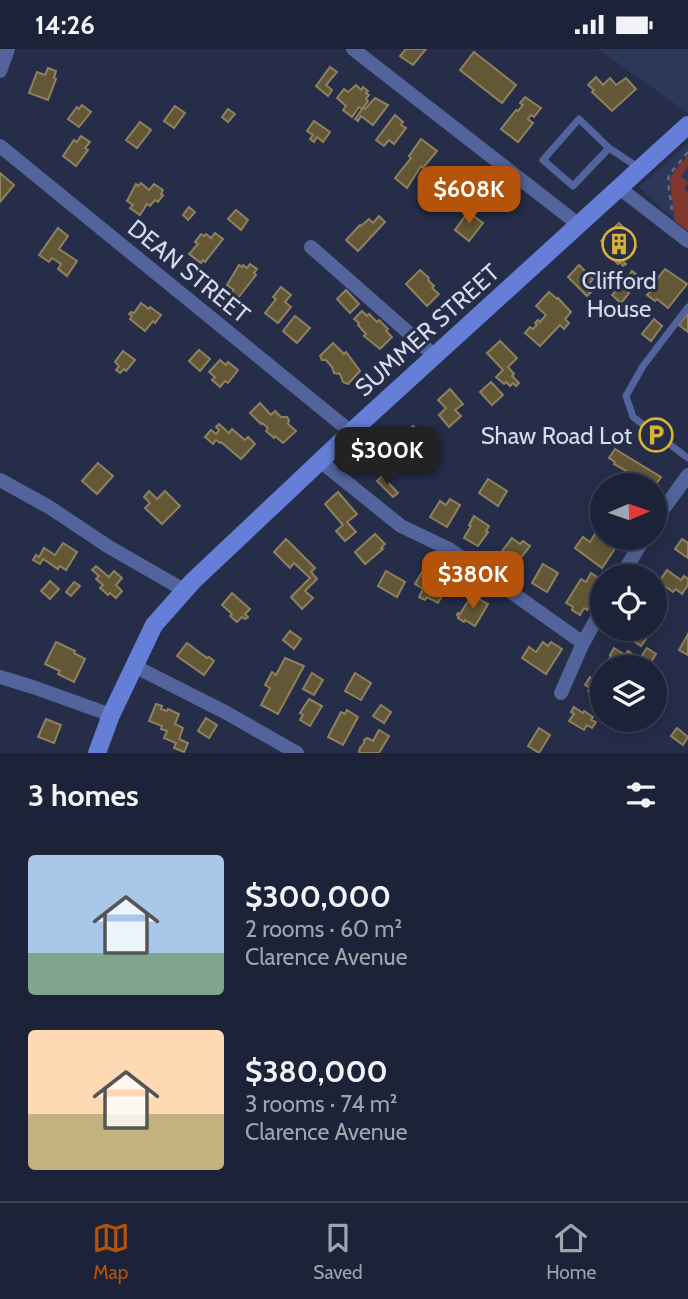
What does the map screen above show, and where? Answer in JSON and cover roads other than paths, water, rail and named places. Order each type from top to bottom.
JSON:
[{"type":"main road","name":"SUMMER STREET","points":[[97,753],[111,715],[154,625],[184,590],[351,432],[688,125]]},
{"type":"street","points":[[0,71],[8,49]]},
{"type":"street","points":[[353,49],[578,224]]},
{"type":"street","name":"DEAN STREET","points":[[0,146],[351,432]]},
{"type":"street","points":[[618,187],[688,241]]},
{"type":"street","points":[[311,247],[435,356]]},
{"type":"street","points":[[320,461],[394,520],[449,549],[583,643]]},
{"type":"street","points":[[667,504],[688,475]]},
{"type":"street","points":[[0,480],[184,590]]},
{"type":"street","points":[[561,693],[590,630]]},
{"type":"street","points":[[134,666],[225,712],[297,753]]},
{"type":"street","points":[[0,677],[111,715]]},
{"type":"lane","points":[[609,148],[573,186],[543,160],[579,119],[609,148],[639,168]]},
{"type":"lane","points":[[688,307],[643,366],[626,396],[633,417],[688,458]]},
{"type":"place","name":"Clifford House","points":[[619,244]]},
{"type":"place","name":"Shaw Road Lot","points":[[656,435]]}]
